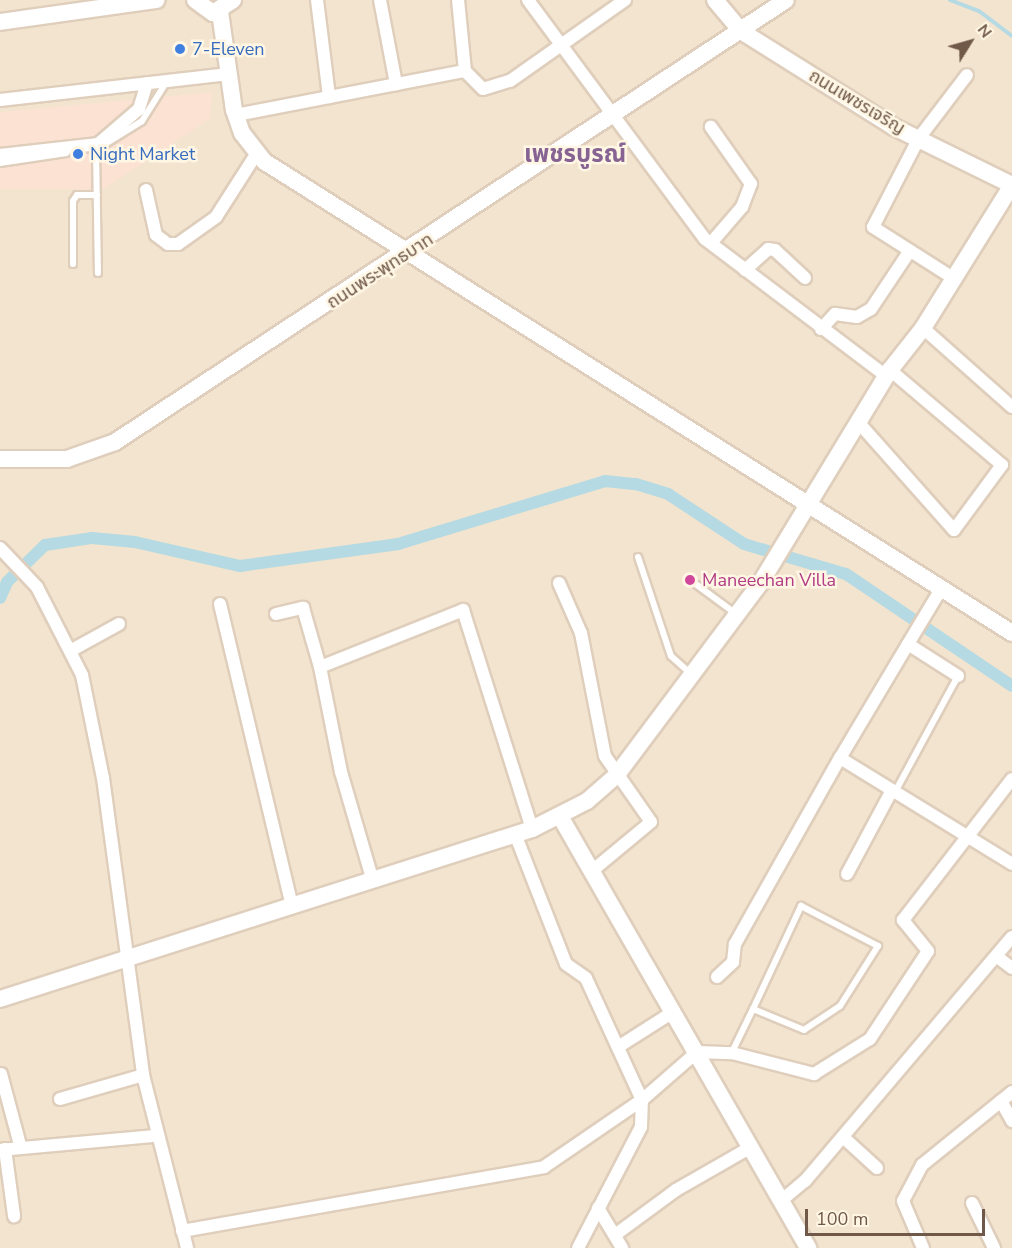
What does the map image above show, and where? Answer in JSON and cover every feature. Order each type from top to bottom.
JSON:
[{"type":"street","points":[[0,22],[115,3],[156,0]]},
{"type":"street","points":[[195,0],[204,10],[220,12],[233,0]]},
{"type":"street","points":[[317,0],[329,97]]},
{"type":"street","points":[[380,0],[396,84]]},
{"type":"street","points":[[458,0],[465,71],[483,89],[510,81],[561,48],[626,0]]},
{"type":"street","points":[[528,0],[561,48],[616,115],[711,243],[822,329],[888,373],[1002,465],[954,530],[859,423]]},
{"type":"street","name":"ถนนเพชรเจริญ","points":[[715,0],[741,31],[920,138],[1012,185]]},
{"type":"street","name":"ถนนพระพุทธบาท","points":[[0,459],[67,459],[115,442],[406,254],[786,0]]},
{"type":"street","points":[[220,12],[226,74],[236,115],[257,153],[406,254],[811,508],[938,594],[1012,633]]},
{"type":"street","points":[[236,115],[465,71]]},
{"type":"street","points":[[0,100],[226,74]]},
{"type":"street","points":[[953,278],[873,227],[920,138],[967,75]]},
{"type":"street","points":[[0,154],[98,144],[139,109],[147,82]]},
{"type":"street","points":[[711,127],[751,184],[742,207],[711,243]]},
{"type":"street","points":[[146,190],[156,235],[168,244],[178,244],[216,217],[257,153]]},
{"type":"street","points":[[0,999],[129,954],[532,829],[561,818],[616,776],[737,615],[811,508],[888,373],[922,328],[1012,185]]},
{"type":"street","points":[[745,270],[768,249],[805,278]]},
{"type":"street","points":[[822,329],[835,314],[857,317],[871,309],[909,252]]},
{"type":"street","points":[[922,328],[1012,407]]},
{"type":"street","points":[[0,548],[37,586],[82,675],[103,778],[129,954],[143,1075],[155,1136],[186,1248]]},
{"type":"street","points":[[559,583],[581,633],[603,747],[616,776],[649,818],[650,828],[592,872]]},
{"type":"street","points":[[717,977],[733,962],[735,944],[840,758],[938,594]]},
{"type":"street","points":[[220,604],[291,903]]},
{"type":"street","points":[[276,614],[303,608],[320,667],[341,772],[372,878]]},
{"type":"street","points":[[320,667],[463,610],[532,829]]},
{"type":"street","points":[[69,651],[119,624]]},
{"type":"street","points":[[909,641],[958,676]]},
{"type":"street","points":[[840,758],[970,834],[1012,864]]},
{"type":"street","points":[[182,1231],[544,1167],[642,1100],[696,1052],[732,1053],[814,1074],[870,1039],[928,951],[903,920],[1012,779]]},
{"type":"street","points":[[847,874],[893,791]]},
{"type":"street","points":[[561,818],[808,1248]]},
{"type":"street","points":[[515,834],[566,964],[586,978],[642,1100],[641,1127],[578,1248]]},
{"type":"street","points":[[782,1200],[843,1137],[1012,937]]},
{"type":"street","points":[[996,956],[1012,968]]},
{"type":"street","points":[[618,1047],[673,1012]]},
{"type":"street","points":[[1,1074],[20,1145]]},
{"type":"street","points":[[60,1099],[143,1075]]},
{"type":"street","points":[[923,1248],[903,1201],[922,1165],[1012,1092]]},
{"type":"street","points":[[1000,1101],[1012,1120]]},
{"type":"street","points":[[14,1216],[2,1149],[20,1145],[155,1136]]},
{"type":"street","points":[[843,1137],[877,1168]]},
{"type":"street","points":[[615,1235],[676,1190],[751,1147]]},
{"type":"street","points":[[972,1203],[994,1248]]},
{"type":"street","points":[[598,1208],[622,1248]]},
{"type":"lane","points":[[0,163],[96,149],[142,121],[168,80]]},
{"type":"lane","points":[[96,149],[98,273]]},
{"type":"lane","points":[[73,264],[73,201],[77,195],[97,195]]},
{"type":"lane","points":[[638,557],[671,656],[692,675]]},
{"type":"lane","points":[[697,585],[737,615]]},
{"type":"lane","points":[[893,791],[958,676]]},
{"type":"lane","points":[[732,1053],[801,906],[878,946],[840,1006],[804,1030],[753,1009]]},
{"type":"shaded area","points":[[0,0],[1012,0],[1012,1248],[0,1248]]},
{"type":"shaded area","name":"Night Market","points":[[212,92],[210,119],[104,189],[0,189],[0,112]]},
{"type":"waterway","points":[[950,0],[979,11],[1012,36]]},
{"type":"waterway","points":[[0,598],[7,582],[45,545],[92,538],[135,542],[240,566],[398,544],[605,481],[636,484],[668,494],[744,544],[846,574],[1012,686]]},
{"type":"place","name":"7-Eleven","points":[[180,49]]},
{"type":"place","name":"Night Market","points":[[78,154]]},
{"type":"place","name":"Maneechan Villa","points":[[690,580]]},
{"type":"district","name":"เพชรบูรณ์","points":[[575,155]]}]
